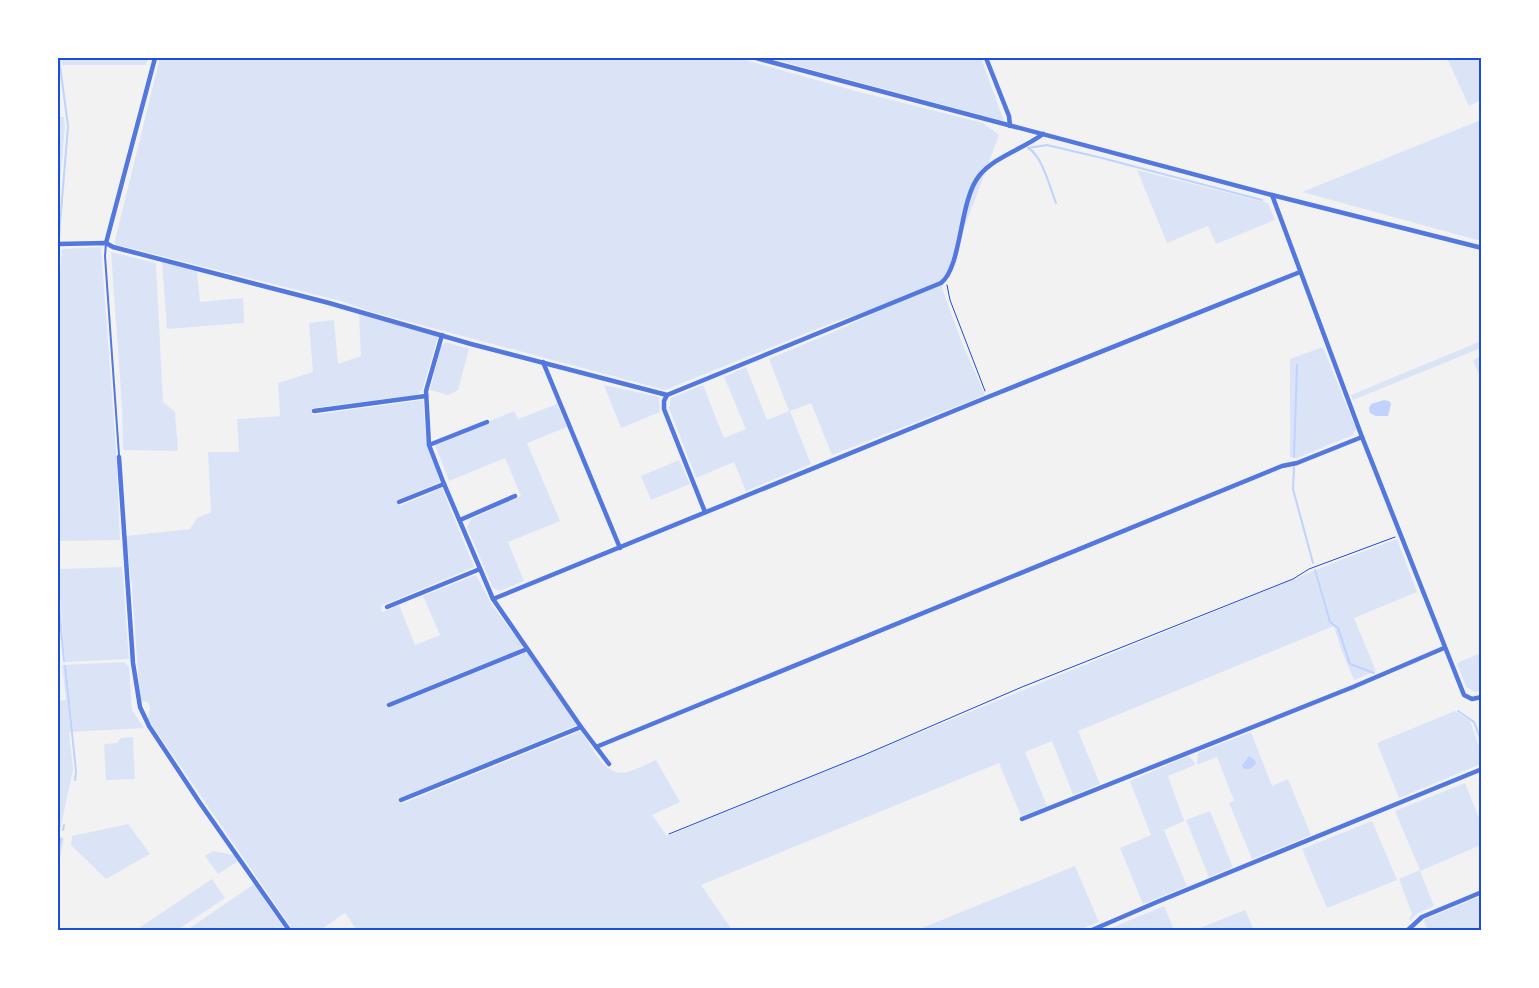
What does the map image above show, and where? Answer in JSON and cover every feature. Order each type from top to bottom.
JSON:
[{"type":"street","points":[[106,243],[155,58]]},
{"type":"street","points":[[756,58],[1272,195],[1482,248]]},
{"type":"street","points":[[986,58],[1009,116],[1010,126]]},
{"type":"street","points":[[58,244],[106,243],[113,247],[330,303],[667,395],[945,279],[952,266],[969,197],[980,175],[990,166],[1043,134]]},
{"type":"street","points":[[1272,195],[1362,437],[1444,648],[1464,695],[1472,699],[1482,697]]},
{"type":"street","points":[[493,599],[1300,272]]},
{"type":"street","points":[[442,335],[426,396],[429,445],[444,484],[493,599],[581,727],[609,764]]},
{"type":"street","points":[[543,362],[620,548]]},
{"type":"street","points":[[667,395],[664,401],[664,409],[705,512]]},
{"type":"street","points":[[314,411],[426,396]]},
{"type":"street","points":[[429,445],[488,422]]},
{"type":"street","points":[[596,747],[1282,466],[1297,463],[1362,437]]},
{"type":"street","points":[[119,457],[133,663],[140,707],[149,726],[200,803],[289,930]]},
{"type":"street","points":[[399,502],[444,484]]},
{"type":"street","points":[[460,520],[515,496]]},
{"type":"street","points":[[387,607],[480,569]]},
{"type":"street","points":[[1022,820],[1353,687],[1444,648]]},
{"type":"street","points":[[389,705],[527,650]]},
{"type":"street","points":[[401,800],[581,727]]},
{"type":"street","points":[[1092,930],[1482,769]]},
{"type":"street","points":[[1408,930],[1422,917],[1482,892]]},
{"type":"lane","points":[[106,243],[105,256],[119,457]]},
{"type":"path","points":[[945,279],[950,300],[988,397]]},
{"type":"path","points":[[669,834],[864,755],[1022,686],[1293,579],[1309,569],[1400,534]]},
{"type":"shaded area","points":[[61,58],[148,58],[146,65],[62,65]]},
{"type":"shaded area","points":[[160,58],[738,58],[856,91],[983,123],[999,135],[942,288],[962,343],[985,395],[832,455],[811,403],[790,411],[811,464],[746,491],[734,462],[696,478],[669,408],[671,398],[703,385],[724,438],[746,429],[724,377],[746,367],[767,420],[789,411],[769,359],[903,300],[834,322],[665,390],[369,311],[341,301],[114,244]]},
{"type":"shaded area","points":[[769,58],[981,58],[1004,121]]},
{"type":"shaded area","points":[[1447,58],[1481,58],[1481,100],[1469,106]]},
{"type":"shaded area","points":[[58,117],[64,117],[65,126],[58,207]]},
{"type":"shaded area","points":[[1481,120],[1481,241],[1302,192]]},
{"type":"shaded area","points":[[1137,170],[1268,203],[1275,220],[1216,244],[1208,226],[1167,243]]},
{"type":"shaded area","points":[[101,247],[116,450],[120,540],[58,541],[58,300],[62,249]]},
{"type":"shaded area","points":[[111,252],[156,263],[163,402],[175,412],[178,451],[123,450],[122,406]]},
{"type":"shaded area","points":[[162,262],[197,271],[200,302],[243,298],[244,323],[167,329]]},
{"type":"shaded area","points":[[359,314],[438,336],[423,388],[417,395],[312,408],[312,415],[423,400],[426,439],[440,482],[397,500],[400,506],[442,488],[474,567],[381,606],[382,612],[399,605],[415,645],[440,635],[423,596],[476,575],[492,605],[522,645],[520,649],[387,703],[388,708],[527,652],[577,725],[400,798],[401,804],[581,731],[605,766],[619,773],[627,772],[656,760],[680,802],[652,815],[667,836],[1338,561],[1397,539],[1417,592],[1354,618],[1376,671],[1354,680],[1334,626],[1078,731],[1100,784],[1073,795],[1052,741],[1025,752],[1047,806],[1021,816],[999,763],[701,885],[732,930],[357,930],[345,913],[320,930],[293,930],[148,719],[150,708],[148,702],[140,701],[132,588],[126,536],[190,529],[197,518],[211,512],[208,452],[239,452],[237,419],[280,416],[278,383],[313,372],[309,323],[334,320],[338,364],[361,356]]},
{"type":"shaded area","points":[[1481,341],[1481,348],[1353,400],[1351,395]]},
{"type":"shaded area","points":[[446,342],[469,349],[458,390],[448,395],[430,390],[441,346]]},
{"type":"shaded area","points":[[1323,347],[1356,429],[1353,435],[1297,458],[1290,457],[1290,359]]},
{"type":"shaded area","points":[[1481,356],[1481,380],[1473,360]]},
{"type":"shaded area","points":[[604,385],[659,397],[660,412],[621,428]]},
{"type":"shaded area","points":[[557,404],[567,427],[527,443],[560,521],[508,542],[524,581],[500,591],[493,588],[467,527],[471,519],[521,496],[505,458],[449,481],[435,445],[488,424],[490,421],[514,411],[518,419]]},
{"type":"shaded area","points":[[679,460],[690,484],[651,500],[641,476]]},
{"type":"shaded area","points":[[122,567],[129,659],[65,662],[58,569]]},
{"type":"shaded area","points":[[1481,653],[1481,690],[1475,692],[1466,687],[1457,663]]},
{"type":"shaded area","points":[[124,662],[129,667],[132,710],[144,728],[69,732],[73,769],[60,831],[58,831],[58,701],[66,700],[62,665]]},
{"type":"shaded area","points":[[1455,711],[1470,721],[1481,752],[1481,764],[1399,798],[1377,743]]},
{"type":"shaded area","points":[[1251,732],[1272,786],[1288,779],[1311,835],[1252,859],[1229,803],[1234,801],[1217,757],[1197,765],[1198,753]]},
{"type":"shaded area","points":[[133,737],[135,779],[106,780],[104,744],[117,743],[121,738]]},
{"type":"shaded area","points":[[1188,756],[1195,765],[1168,776],[1184,821],[1164,830],[1187,886],[1143,904],[1120,848],[1151,835],[1130,781]]},
{"type":"shaded area","points":[[1465,783],[1481,823],[1481,845],[1420,871],[1434,906],[1418,913],[1410,921],[1409,919],[1412,914],[1399,879],[1420,870],[1395,811]]},
{"type":"shaded area","points":[[1210,811],[1233,867],[1209,877],[1186,820]]},
{"type":"shaded area","points":[[1372,821],[1397,880],[1327,908],[1302,849]]},
{"type":"shaded area","points":[[128,824],[150,854],[106,879],[71,845],[72,836]]},
{"type":"shaded area","points":[[58,836],[64,838],[58,870]]},
{"type":"shaded area","points":[[213,851],[234,855],[238,861],[218,874],[205,856]]},
{"type":"shaded area","points":[[1075,866],[1099,922],[1078,930],[917,930]]},
{"type":"shaded area","points":[[212,879],[225,898],[177,930],[136,930]]},
{"type":"shaded area","points":[[254,884],[285,930],[187,930]]},
{"type":"shaded area","points":[[1481,896],[1481,930],[1428,930],[1423,920]]},
{"type":"shaded area","points":[[1164,906],[1174,930],[1106,930]]},
{"type":"shaded area","points":[[1245,910],[1254,930],[1195,930]]},
{"type":"water","points":[[1384,400],[1389,401],[1391,404],[1388,416],[1376,416],[1370,413],[1369,408],[1371,404]]},
{"type":"water","points":[[1249,756],[1256,763],[1250,768],[1245,769],[1242,765]]},
{"type":"waterway","points":[[59,58],[68,126],[59,237]]},
{"type":"waterway","points":[[1056,203],[1037,157],[1028,148],[1047,145],[1262,200]]},
{"type":"waterway","points":[[1294,457],[1297,365]]},
{"type":"waterway","points":[[1294,467],[1293,489],[1313,563]]},
{"type":"waterway","points":[[1315,570],[1330,622],[1338,628],[1350,664],[1374,673]]},
{"type":"waterway","points":[[58,596],[64,661]]},
{"type":"waterway","points":[[65,666],[76,771],[75,780]]},
{"type":"waterway","points":[[1458,711],[1474,722],[1482,743]]},
{"type":"waterway","points":[[63,830],[64,825]]},
{"type":"waterway","points":[[58,851],[61,839]]}]
